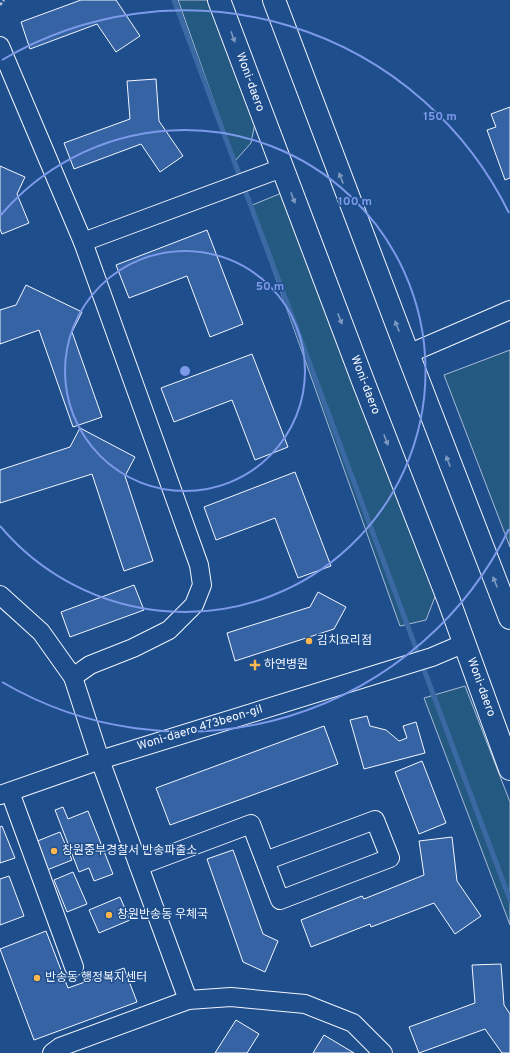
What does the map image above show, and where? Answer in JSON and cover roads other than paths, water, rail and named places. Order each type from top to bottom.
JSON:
[{"type":"main road","name":"Woni-daero","points":[[219,0],[465,643],[510,769]]},
{"type":"main road","points":[[274,0],[510,618]]},
{"type":"street","points":[[0,46],[83,242],[199,565],[202,585],[194,606],[169,630],[133,648],[90,665],[72,678]]},
{"type":"street","points":[[83,242],[282,168]]},
{"type":"street","points":[[408,354],[510,310]]},
{"type":"street","points":[[0,595],[41,632],[72,678],[100,760],[188,1000]]},
{"type":"street","name":"Woni-daero 473beon-gil","points":[[5,794],[100,760],[402,665],[432,657],[465,643]]},
{"type":"street","points":[[5,794],[74,967]]},
{"type":"street","points":[[139,866],[251,824],[265,861],[280,900],[390,858],[375,820],[265,861]]},
{"type":"street","points":[[52,1053],[60,1047],[188,1000],[231,997],[305,1004],[354,1023],[383,1053]]},
{"type":"waterway","points":[[174,0],[510,900]]},
{"type":"place","name":"김치요리점","points":[[309,641]]},
{"type":"place","name":"하연병원","points":[[255,665]]},
{"type":"place","name":"창원중부경찰서 반송파출소","points":[[54,851]]},
{"type":"place","name":"창원반송동 우체국","points":[[109,915]]},
{"type":"place","name":"반송동 행정복지센터","points":[[37,978]]}]
